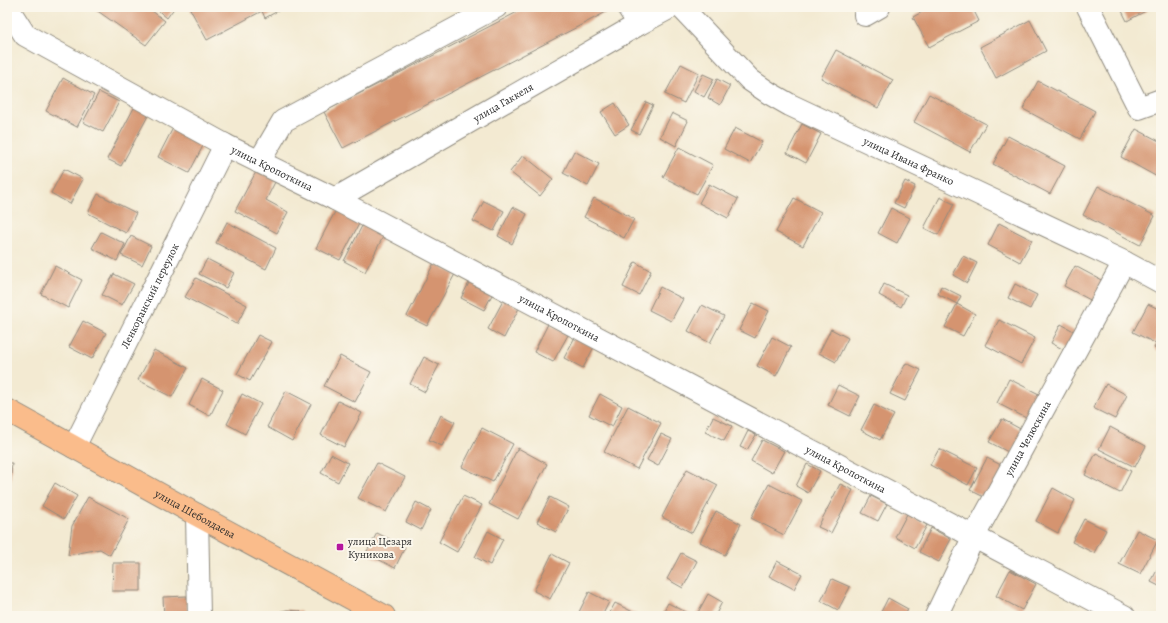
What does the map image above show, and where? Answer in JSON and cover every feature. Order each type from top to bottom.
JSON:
[{"type":"main road","name":"улица Шеболдаева","points":[[10,414],[74,446],[197,515],[384,616]]},
{"type":"street","name":"улица Кропоткина","points":[[7,7],[25,35],[225,145],[335,199],[1124,616]]},
{"type":"street","points":[[258,162],[283,121],[496,7]]},
{"type":"street","name":"улица Гаккеля","points":[[335,199],[633,16],[671,7]]},
{"type":"street","name":"улица Ивана Франко","points":[[681,7],[750,80],[769,93],[790,105],[1124,262],[1161,282]]},
{"type":"street","points":[[1088,7],[1139,108],[1161,100]]},
{"type":"street","name":"Ленкоранский переулок","points":[[74,446],[225,145]]},
{"type":"street","name":"улица Челюскина","points":[[936,616],[974,536],[1124,262]]},
{"type":"street","points":[[197,515],[199,616]]},
{"type":"building","points":[[92,7],[147,7],[165,21],[146,45]]},
{"type":"building","points":[[154,7],[175,7],[167,18]]},
{"type":"building","points":[[189,7],[285,7],[265,18],[262,11],[207,40]]},
{"type":"building","points":[[527,7],[616,7],[343,148],[324,112]]},
{"type":"building","points":[[931,7],[972,7],[979,21],[929,47],[913,17]]},
{"type":"building","points":[[1120,7],[1153,7],[1127,21]]},
{"type":"building","points":[[1030,20],[1046,51],[996,78],[980,47]]},
{"type":"building","points":[[836,50],[893,80],[878,108],[821,78]]},
{"type":"building","points":[[681,64],[699,73],[684,103],[665,94]]},
{"type":"building","points":[[703,74],[714,79],[704,97],[694,91]]},
{"type":"building","points":[[63,78],[94,95],[77,127],[46,111]]},
{"type":"building","points":[[717,79],[730,86],[720,105],[708,98]]},
{"type":"building","points":[[1038,81],[1095,111],[1080,139],[1023,109]]},
{"type":"building","points":[[99,92],[119,102],[103,132],[83,122]]},
{"type":"building","points":[[929,94],[986,124],[970,152],[914,122]]},
{"type":"building","points":[[646,102],[653,105],[639,134],[631,130]]},
{"type":"building","points":[[615,103],[629,125],[615,134],[601,112]]},
{"type":"building","points":[[135,106],[149,114],[121,166],[107,159]]},
{"type":"building","points":[[672,113],[688,121],[676,146],[660,137]]},
{"type":"building","points":[[802,124],[821,134],[806,163],[787,153]]},
{"type":"building","points":[[174,126],[205,142],[189,173],[158,157]]},
{"type":"building","points":[[735,128],[762,142],[750,163],[724,149]]},
{"type":"building","points":[[1136,129],[1161,142],[1161,179],[1121,157]]},
{"type":"building","points":[[1008,136],[1065,166],[1050,194],[993,164]]},
{"type":"building","points":[[679,147],[713,165],[697,194],[663,177]]},
{"type":"building","points":[[574,151],[599,164],[588,186],[563,173]]},
{"type":"building","points":[[523,155],[553,179],[540,196],[510,172]]},
{"type":"building","points":[[64,169],[83,179],[70,204],[51,193]]},
{"type":"building","points":[[257,170],[276,180],[266,200],[288,212],[277,233],[235,211]]},
{"type":"building","points":[[905,181],[915,186],[904,208],[894,203]]},
{"type":"building","points":[[709,184],[738,199],[728,218],[699,203]]},
{"type":"building","points":[[1098,186],[1155,216],[1140,245],[1083,215]]},
{"type":"building","points":[[98,194],[136,213],[126,233],[88,213]]},
{"type":"building","points":[[940,197],[954,204],[938,235],[924,228]]},
{"type":"building","points":[[594,198],[634,219],[624,238],[584,217]]},
{"type":"building","points":[[794,198],[821,212],[803,246],[776,232]]},
{"type":"building","points":[[484,201],[504,211],[494,231],[473,221]]},
{"type":"building","points":[[513,207],[527,214],[512,244],[498,236]]},
{"type":"building","points":[[891,208],[910,218],[897,243],[878,233]]},
{"type":"building","points":[[336,210],[360,222],[340,260],[316,248]]},
{"type":"building","points":[[227,222],[276,248],[266,269],[216,243]]},
{"type":"building","points":[[999,223],[1032,240],[1020,262],[988,245]]},
{"type":"building","points":[[363,224],[384,235],[365,272],[344,261]]},
{"type":"building","points":[[101,232],[125,244],[117,261],[92,248]]},
{"type":"building","points":[[131,236],[151,246],[142,265],[121,255]]},
{"type":"building","points":[[963,256],[977,263],[967,283],[953,275]]},
{"type":"building","points":[[207,259],[234,273],[226,288],[199,274]]},
{"type":"building","points":[[635,262],[651,271],[639,295],[623,287]]},
{"type":"building","points":[[434,263],[455,274],[427,326],[407,316]]},
{"type":"building","points":[[55,266],[82,280],[68,308],[41,294]]},
{"type":"building","points":[[1075,266],[1105,282],[1094,302],[1064,286]]},
{"type":"building","points":[[114,274],[134,284],[122,305],[102,295]]},
{"type":"building","points":[[196,278],[247,305],[237,324],[185,297]]},
{"type":"building","points":[[470,281],[493,293],[484,310],[461,298]]},
{"type":"building","points":[[884,284],[907,295],[901,307],[879,295]]},
{"type":"building","points":[[1015,284],[1037,295],[1030,309],[1008,298]]},
{"type":"building","points":[[941,286],[961,296],[957,304],[938,294]]},
{"type":"building","points":[[660,287],[683,299],[671,321],[649,310]]},
{"type":"building","points":[[504,299],[519,308],[504,338],[488,329]]},
{"type":"building","points":[[753,303],[769,311],[755,338],[739,330]]},
{"type":"building","points":[[957,304],[975,314],[963,336],[945,327]]},
{"type":"building","points":[[1148,304],[1161,310],[1161,332],[1155,343],[1133,332]]},
{"type":"building","points":[[702,305],[724,316],[710,343],[688,331]]},
{"type":"building","points":[[999,320],[1035,338],[1021,364],[985,345]]},
{"type":"building","points":[[83,321],[106,333],[92,359],[69,347]]},
{"type":"building","points":[[548,324],[568,335],[553,362],[534,352]]},
{"type":"building","points":[[1061,324],[1079,334],[1070,353],[1051,343]]},
{"type":"building","points":[[831,329],[848,338],[836,362],[819,353]]},
{"type":"building","points":[[258,335],[272,342],[250,381],[237,374]]},
{"type":"building","points":[[1161,335],[1161,352],[1154,348]]},
{"type":"building","points":[[575,337],[594,347],[583,368],[564,358]]},
{"type":"building","points":[[772,337],[791,347],[776,376],[757,366]]},
{"type":"building","points":[[154,350],[188,368],[172,397],[138,380]]},
{"type":"building","points":[[340,356],[371,372],[355,402],[324,386]]},
{"type":"building","points":[[424,357],[439,365],[425,392],[410,384]]},
{"type":"building","points":[[906,363],[921,370],[905,401],[890,394]]},
{"type":"building","points":[[202,379],[223,390],[210,416],[189,405]]},
{"type":"building","points":[[1009,379],[1043,396],[1030,420],[997,403]]},
{"type":"building","points":[[1106,384],[1127,395],[1115,419],[1093,408]]},
{"type":"building","points":[[838,385],[860,396],[850,416],[828,405]]},
{"type":"building","points":[[286,391],[311,404],[292,441],[267,427]]},
{"type":"building","points":[[242,394],[261,404],[245,434],[227,424]]},
{"type":"building","points":[[600,394],[622,406],[612,427],[589,415]]},
{"type":"building","points":[[338,401],[362,413],[344,447],[321,435]]},
{"type":"building","points":[[874,405],[894,415],[880,440],[861,430]]},
{"type":"building","points":[[628,406],[661,423],[637,469],[604,452]]},
{"type":"building","points":[[441,415],[455,422],[442,446],[429,440]]},
{"type":"building","points":[[713,417],[732,426],[724,441],[705,432]]},
{"type":"building","points":[[1002,419],[1024,431],[1012,454],[989,442]]},
{"type":"building","points":[[1110,427],[1146,446],[1135,467],[1099,449]]},
{"type":"building","points":[[482,428],[513,444],[493,482],[462,467]]},
{"type":"building","points":[[748,431],[756,435],[747,450],[740,447]]},
{"type":"building","points":[[661,434],[672,439],[658,466],[647,460]]},
{"type":"building","points":[[762,440],[784,451],[772,473],[751,461]]},
{"type":"building","points":[[518,448],[547,464],[518,519],[489,504]]},
{"type":"building","points":[[939,449],[977,468],[968,485],[930,465]]},
{"type":"building","points":[[1096,453],[1131,471],[1120,493],[1085,475]]},
{"type":"building","points":[[331,454],[348,463],[338,482],[321,473]]},
{"type":"building","points":[[987,458],[1007,468],[990,500],[970,490]]},
{"type":"building","points":[[7,463],[12,463],[9,496],[7,496]]},
{"type":"building","points":[[377,463],[405,477],[386,512],[358,498]]},
{"type":"building","points":[[807,464],[820,471],[808,493],[796,486]]},
{"type":"building","points":[[687,469],[718,485],[692,533],[662,517]]},
{"type":"building","points":[[55,483],[77,496],[64,519],[42,506]]},
{"type":"building","points":[[769,484],[802,501],[784,535],[751,518]]},
{"type":"building","points":[[840,484],[853,490],[831,533],[818,527]]},
{"type":"building","points":[[1053,488],[1075,500],[1058,533],[1036,521]]},
{"type":"building","points":[[463,496],[482,505],[457,552],[439,542]]},
{"type":"building","points":[[871,496],[887,504],[878,521],[862,513]]},
{"type":"building","points":[[88,497],[129,519],[110,555],[100,549],[68,555],[72,526]]},
{"type":"building","points":[[550,497],[569,507],[556,532],[537,522]]},
{"type":"building","points":[[416,502],[431,510],[421,530],[406,522]]},
{"type":"building","points":[[716,511],[741,524],[725,555],[700,542]]},
{"type":"building","points":[[907,514],[927,525],[915,548],[895,537]]},
{"type":"building","points":[[1084,519],[1106,530],[1094,553],[1072,542]]},
{"type":"building","points":[[931,528],[951,539],[939,562],[919,552]]},
{"type":"building","points":[[1137,530],[1158,540],[1140,574],[1119,564]]},
{"type":"building","points":[[488,531],[503,539],[490,565],[475,557]]},
{"type":"building","points":[[377,533],[405,547],[395,568],[366,553]]},
{"type":"building","points":[[681,553],[697,561],[683,588],[667,579]]},
{"type":"building","points":[[552,554],[569,563],[550,599],[534,591]]},
{"type":"building","points":[[777,561],[802,574],[794,589],[769,576]]},
{"type":"building","points":[[1161,562],[1161,587],[1151,582]]},
{"type":"building","points":[[113,563],[141,563],[141,591],[112,591]]},
{"type":"building","points":[[1010,570],[1036,584],[1022,610],[996,596]]},
{"type":"building","points":[[832,579],[850,587],[838,610],[821,601]]},
{"type":"building","points":[[589,592],[609,602],[602,616],[585,616],[579,612]]},
{"type":"building","points":[[708,594],[722,602],[715,616],[696,616]]},
{"type":"building","points":[[187,596],[188,616],[164,616],[163,597]]},
{"type":"building","points":[[888,598],[908,609],[905,616],[879,616]]},
{"type":"building","points":[[615,603],[637,614],[636,616],[608,616]]},
{"type":"building","points":[[668,603],[694,616],[661,616]]},
{"type":"building","points":[[287,610],[300,611],[303,616],[269,616],[273,613]]},
{"type":"place","name":"улица Цезаря Куникова","points":[[340,547]]}]
